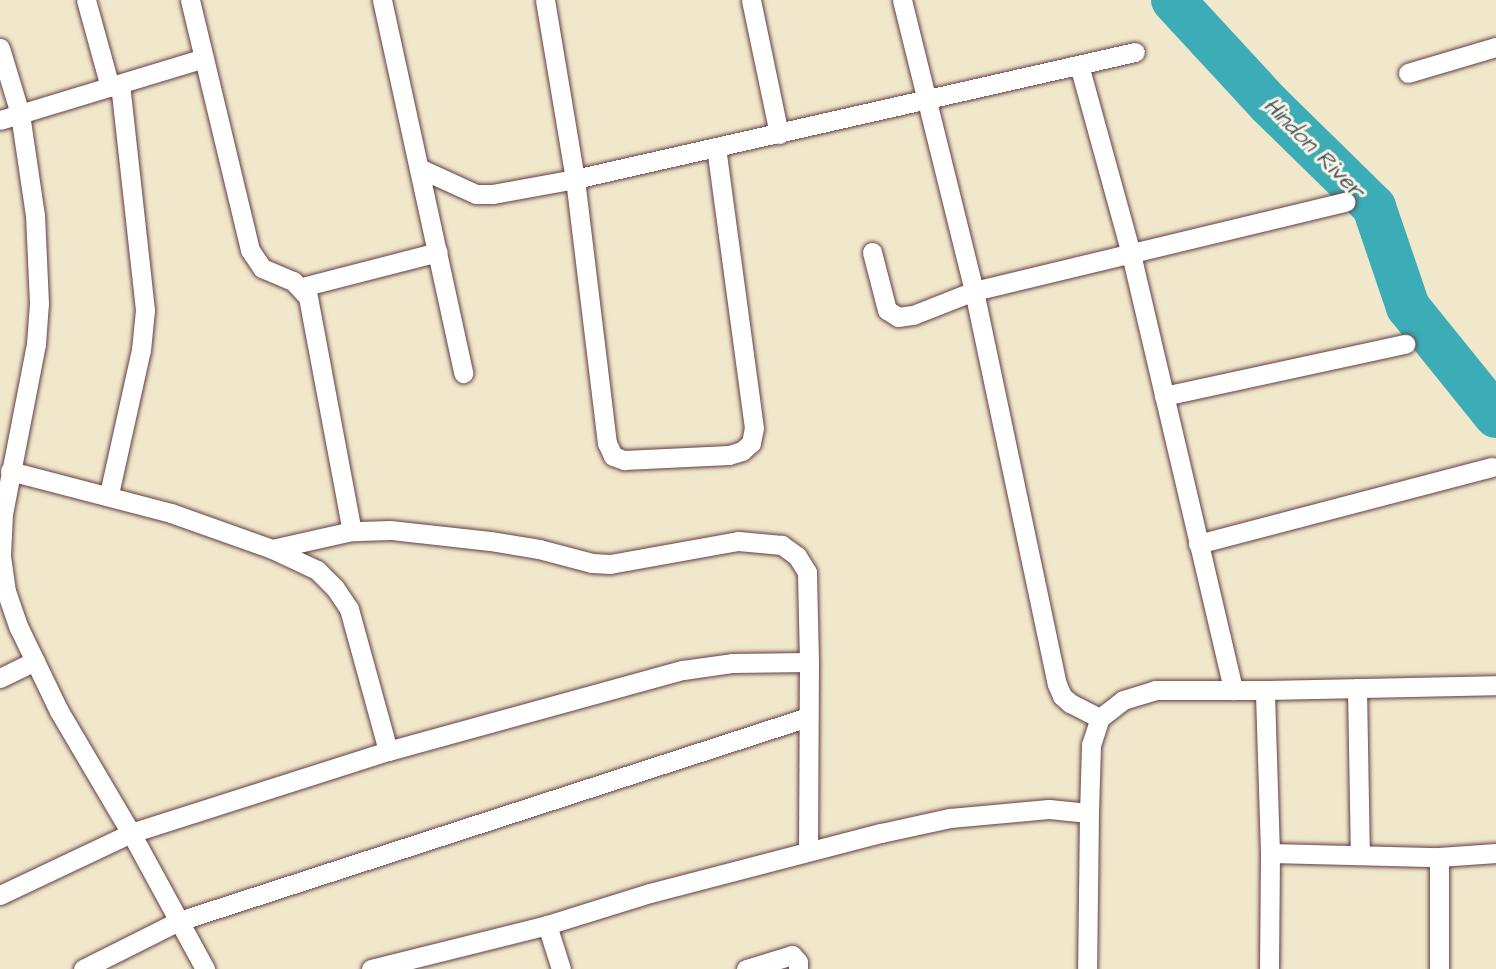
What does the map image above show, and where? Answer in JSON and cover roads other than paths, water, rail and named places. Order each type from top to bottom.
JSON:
[{"type":"street","points":[[86,0],[115,86],[145,310],[141,350],[109,494]]},
{"type":"street","points":[[190,0],[250,250],[262,268],[302,287],[308,296],[352,531]]},
{"type":"street","points":[[382,0],[421,169],[463,373]]},
{"type":"street","points":[[545,0],[575,179],[607,443],[613,456],[624,460],[729,455],[742,451],[751,443],[754,428],[716,148]]},
{"type":"street","points":[[751,0],[779,134]]},
{"type":"street","points":[[902,0],[974,291],[1057,684],[1062,696],[1070,703],[1100,718]]},
{"type":"street","points":[[1408,73],[1496,47]]},
{"type":"street","points":[[0,48],[20,114],[35,215],[38,303],[34,357],[10,471],[1,556],[6,591],[59,711],[131,833],[205,969]]},
{"type":"street","points":[[421,169],[476,194],[575,179],[1135,52]]},
{"type":"street","points":[[0,120],[204,58]]},
{"type":"street","points":[[1079,65],[1131,254],[1233,690]]},
{"type":"street","points":[[872,252],[887,310],[898,317],[914,315],[974,291],[1345,202]]},
{"type":"street","points":[[302,287],[438,252]]},
{"type":"street","points":[[1164,396],[1405,344]]},
{"type":"street","points":[[1198,544],[1492,467]]},
{"type":"street","points":[[10,471],[109,494],[272,549],[317,570],[335,588],[349,609],[388,751]]},
{"type":"street","points":[[272,549],[352,531],[417,532],[539,549],[592,563],[610,564],[738,541],[782,545],[797,556],[807,572],[808,851]]},
{"type":"street","points":[[0,678],[35,661]]},
{"type":"street","points":[[0,895],[131,833],[388,751],[683,670],[732,663],[808,662]]},
{"type":"street","points":[[1087,969],[1091,745],[1100,718],[1123,700],[1155,690],[1496,685]]},
{"type":"street","points":[[1357,688],[1360,855]]},
{"type":"street","points":[[1265,690],[1270,853],[1269,969]]},
{"type":"street","points":[[83,969],[179,921],[808,717]]},
{"type":"street","points":[[371,969],[547,925],[650,893],[808,851],[950,818],[1049,808],[1090,813]]},
{"type":"street","points":[[1270,853],[1439,857],[1496,853]]},
{"type":"street","points":[[1439,857],[1439,969]]},
{"type":"street","points":[[547,925],[561,969]]},
{"type":"street","points":[[746,969],[792,955],[798,962],[798,969]]},
{"type":"waterway","name":"Hindon River","points":[[1173,0],[1269,104],[1374,207],[1408,307],[1496,416]]}]
